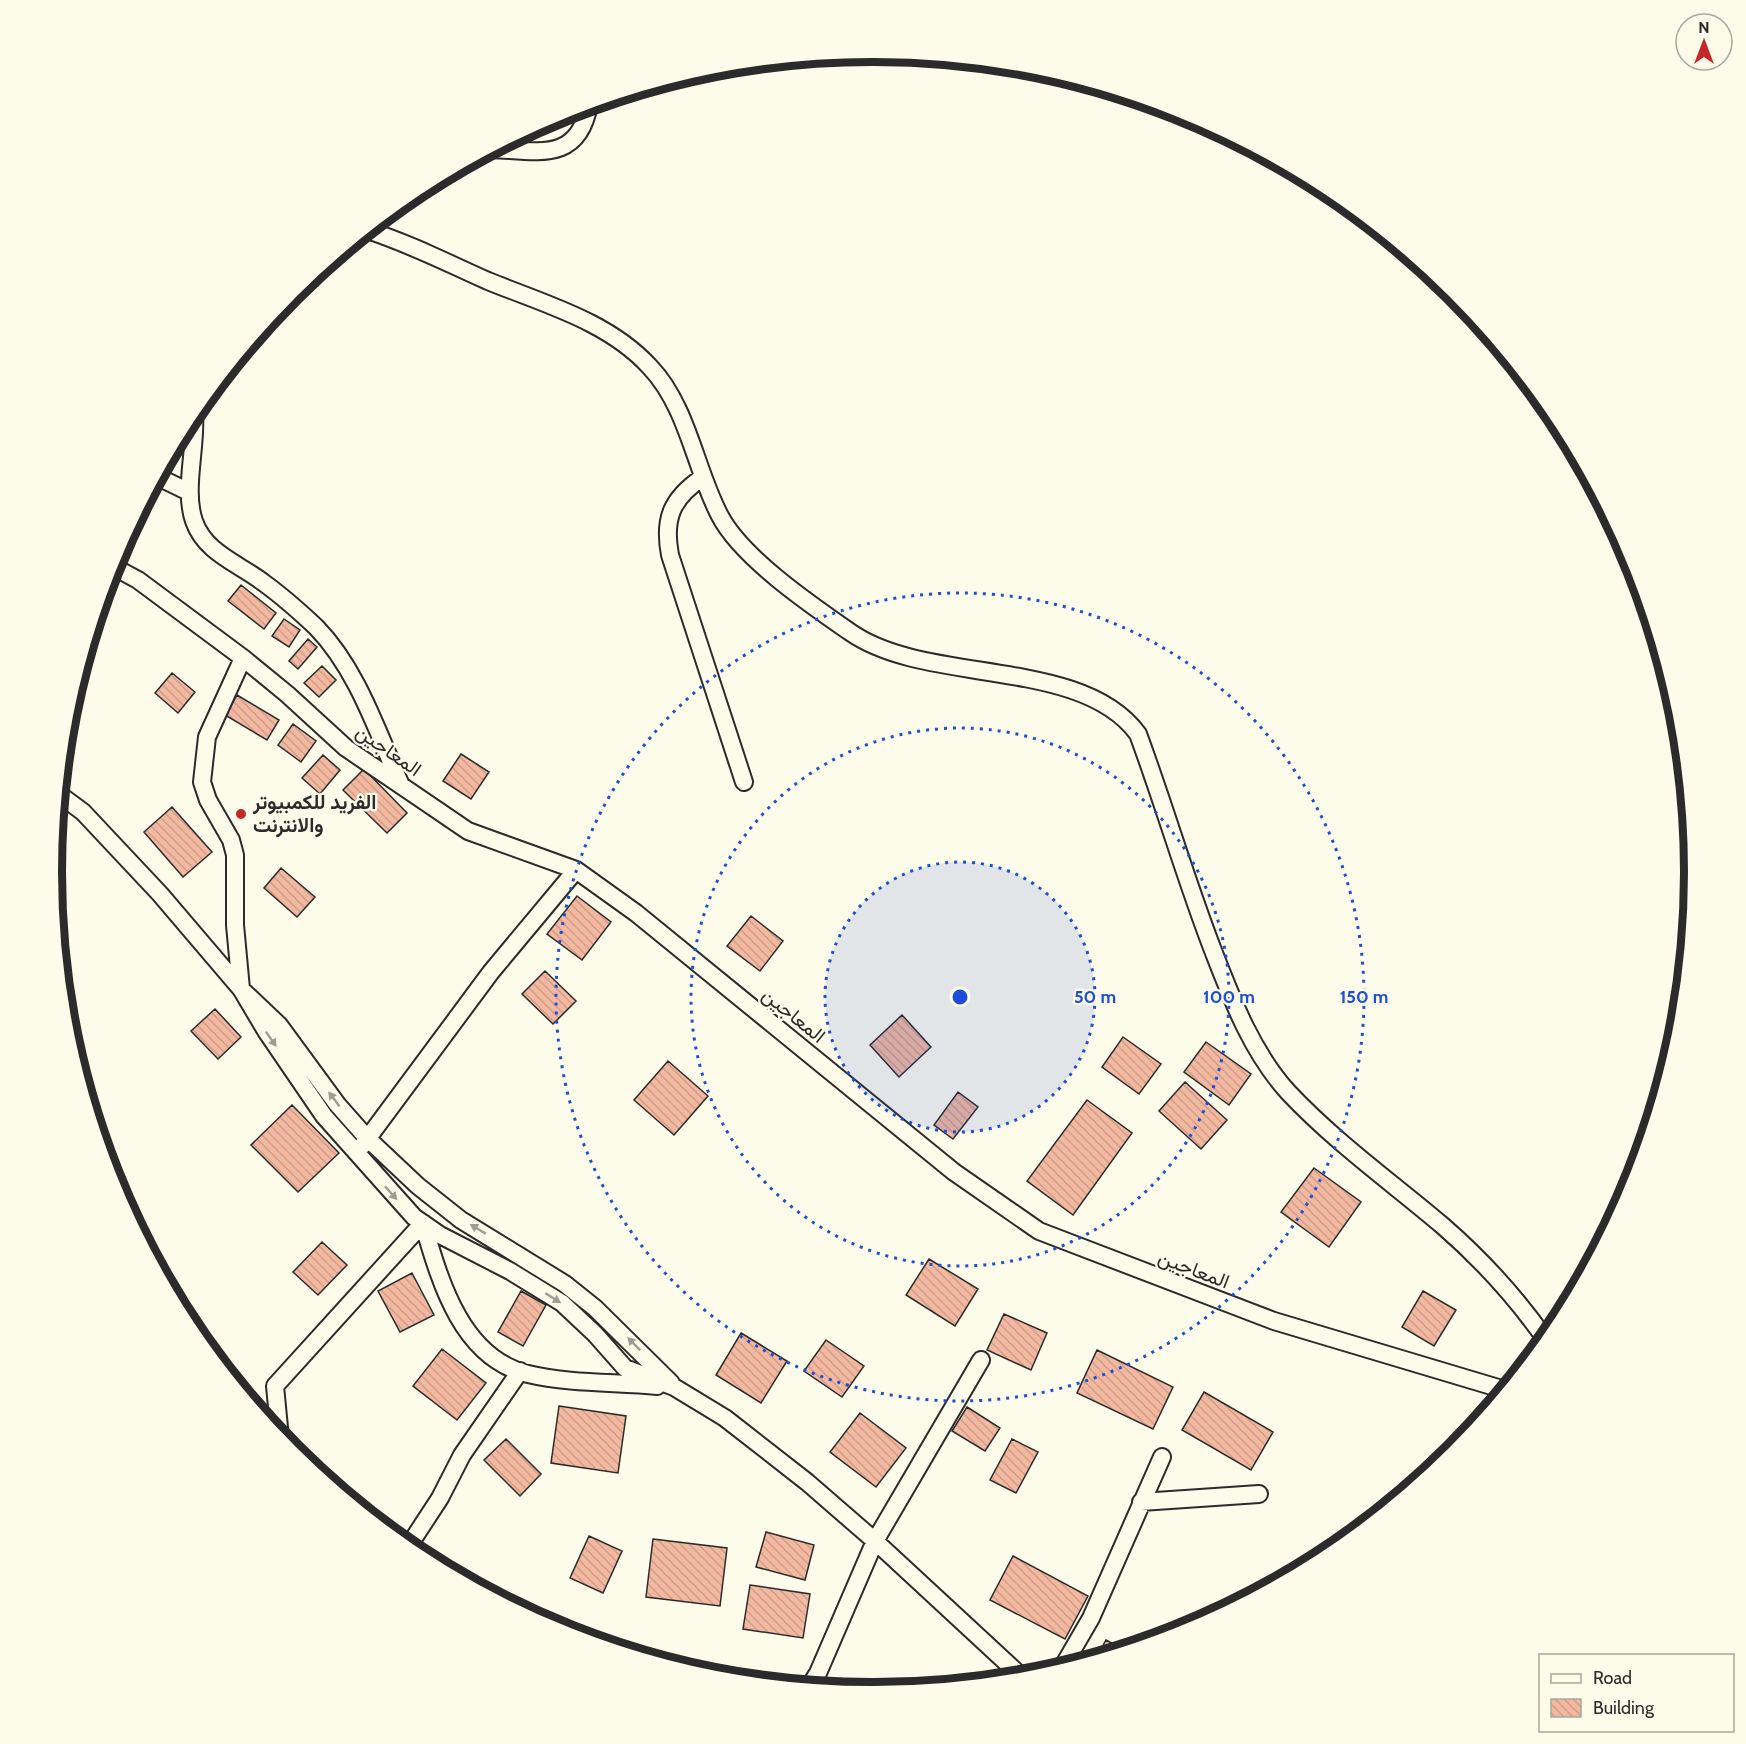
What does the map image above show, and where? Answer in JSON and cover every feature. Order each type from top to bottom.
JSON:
[{"type":"street","points":[[507,149],[555,151],[570,144],[579,134],[586,124],[588,114]]},
{"type":"street","points":[[376,233],[411,244],[487,280],[579,317],[620,339],[652,368],[677,409],[721,518],[745,549],[783,582],[865,643],[911,657],[1066,689],[1102,702],[1126,717],[1138,734],[1188,888],[1233,1004],[1261,1056],[1288,1092],[1352,1152],[1443,1226],[1489,1269],[1523,1306],[1540,1331]]},
{"type":"street","points":[[194,430],[194,462],[189,492],[194,520],[207,544],[264,582],[316,628],[343,661],[401,784]]},
{"type":"street","points":[[703,477],[687,488],[679,498],[669,515],[666,533],[670,555],[744,782]]},
{"type":"street","points":[[164,480],[189,492]]},
{"type":"street","name":"المعاجين","points":[[121,571],[138,580],[243,658],[287,694],[346,748],[468,831],[576,870],[636,913],[954,1172],[1039,1231],[1274,1321],[1497,1388]]},
{"type":"street","points":[[243,658],[207,737],[202,765],[202,782],[208,800],[231,840],[235,855],[234,900],[241,989],[266,1031],[324,1116],[401,1204],[423,1223],[562,1303],[595,1334],[625,1368],[674,1387],[725,1419],[807,1482],[875,1541],[1014,1670]]},
{"type":"street","points":[[66,799],[83,812],[160,894],[241,989],[279,1025],[337,1104],[367,1138],[418,1186],[461,1220],[555,1277],[596,1308],[674,1387]]},
{"type":"street","points":[[356,1153],[491,972],[576,870]]},
{"type":"street","points":[[423,1223],[439,1278],[462,1324],[486,1353],[520,1371],[567,1379],[674,1387]]},
{"type":"street","points":[[278,1422],[275,1386],[423,1223]]},
{"type":"street","points":[[813,1680],[875,1541],[981,1360]]},
{"type":"street","points":[[413,1539],[440,1498],[462,1455],[520,1371]]},
{"type":"street","points":[[1067,1659],[1091,1618],[1162,1457]]},
{"type":"street","points":[[1141,1502],[1259,1494]]},
{"type":"building","points":[[241,585],[276,613],[264,629],[228,601]]},
{"type":"building","points":[[284,619],[300,630],[289,647],[272,636]]},
{"type":"building","points":[[308,639],[317,647],[298,669],[289,661]]},
{"type":"building","points":[[322,666],[336,680],[319,697],[304,683]]},
{"type":"building","points":[[172,673],[195,692],[178,713],[155,693]]},
{"type":"building","points":[[237,695],[279,720],[267,740],[225,715]]},
{"type":"building","points":[[293,724],[316,741],[301,762],[278,745]]},
{"type":"building","points":[[461,754],[489,772],[471,799],[443,781]]},
{"type":"building","points":[[323,755],[340,770],[320,794],[302,778]]},
{"type":"building","points":[[364,769],[407,813],[387,833],[343,790]]},
{"type":"building","points":[[172,807],[212,852],[183,877],[144,832]]},
{"type":"building","points":[[281,868],[315,897],[297,917],[264,888]]},
{"type":"building","points":[[577,896],[611,922],[582,960],[547,934]]},
{"type":"building","points":[[751,916],[783,941],[760,971],[727,946]]},
{"type":"building","points":[[545,971],[576,1001],[553,1024],[522,994]]},
{"type":"building","points":[[215,1009],[241,1037],[218,1059],[191,1031]]},
{"type":"building","points":[[902,1015],[931,1047],[899,1077],[870,1045]]},
{"type":"building","points":[[1123,1037],[1161,1064],[1139,1094],[1102,1067]]},
{"type":"building","points":[[1206,1042],[1251,1074],[1229,1105],[1184,1072]]},
{"type":"building","points":[[668,1061],[708,1096],[674,1135],[634,1100]]},
{"type":"building","points":[[1185,1082],[1227,1120],[1201,1149],[1159,1111]]},
{"type":"building","points":[[958,1092],[978,1107],[953,1139],[934,1125]]},
{"type":"building","points":[[1087,1100],[1132,1133],[1073,1215],[1027,1181]]},
{"type":"building","points":[[292,1105],[339,1153],[298,1192],[251,1145]]},
{"type":"building","points":[[1314,1168],[1361,1202],[1329,1247],[1281,1212]]},
{"type":"building","points":[[322,1242],[347,1265],[318,1295],[293,1272]]},
{"type":"building","points":[[929,1259],[978,1289],[955,1326],[906,1295]]},
{"type":"building","points":[[412,1273],[434,1315],[400,1332],[378,1291]]},
{"type":"building","points":[[521,1291],[546,1305],[523,1346],[498,1332]]},
{"type":"building","points":[[1423,1291],[1456,1310],[1434,1346],[1402,1327]]},
{"type":"building","points":[[1004,1314],[1047,1333],[1031,1370],[987,1350]]},
{"type":"building","points":[[741,1333],[787,1361],[761,1403],[716,1375]]},
{"type":"building","points":[[826,1340],[864,1366],[842,1397],[804,1371]]},
{"type":"building","points":[[442,1349],[486,1383],[457,1420],[413,1386]]},
{"type":"building","points":[[1097,1350],[1173,1387],[1153,1429],[1077,1393]]},
{"type":"building","points":[[1204,1392],[1273,1432],[1251,1470],[1182,1430]]},
{"type":"building","points":[[559,1406],[626,1416],[618,1473],[551,1463]]},
{"type":"building","points":[[967,1407],[1000,1428],[985,1451],[952,1431]]},
{"type":"building","points":[[860,1413],[906,1448],[876,1487],[830,1452]]},
{"type":"building","points":[[506,1439],[541,1474],[520,1496],[484,1460]]},
{"type":"building","points":[[1012,1439],[1038,1452],[1016,1493],[990,1480]]},
{"type":"building","points":[[766,1532],[814,1545],[805,1580],[756,1567]]},
{"type":"building","points":[[589,1536],[622,1551],[603,1593],[570,1578]]},
{"type":"building","points":[[653,1539],[727,1548],[720,1606],[646,1597]]},
{"type":"building","points":[[1013,1556],[1088,1596],[1065,1639],[990,1600]]},
{"type":"building","points":[[750,1585],[810,1594],[803,1638],[743,1629]]},
{"type":"building","points":[[1106,1640],[1115,1645],[1101,1649]]},
{"type":"place","name":"الفريد للكمبيوتر والانترنت","points":[[241,814]]}]
